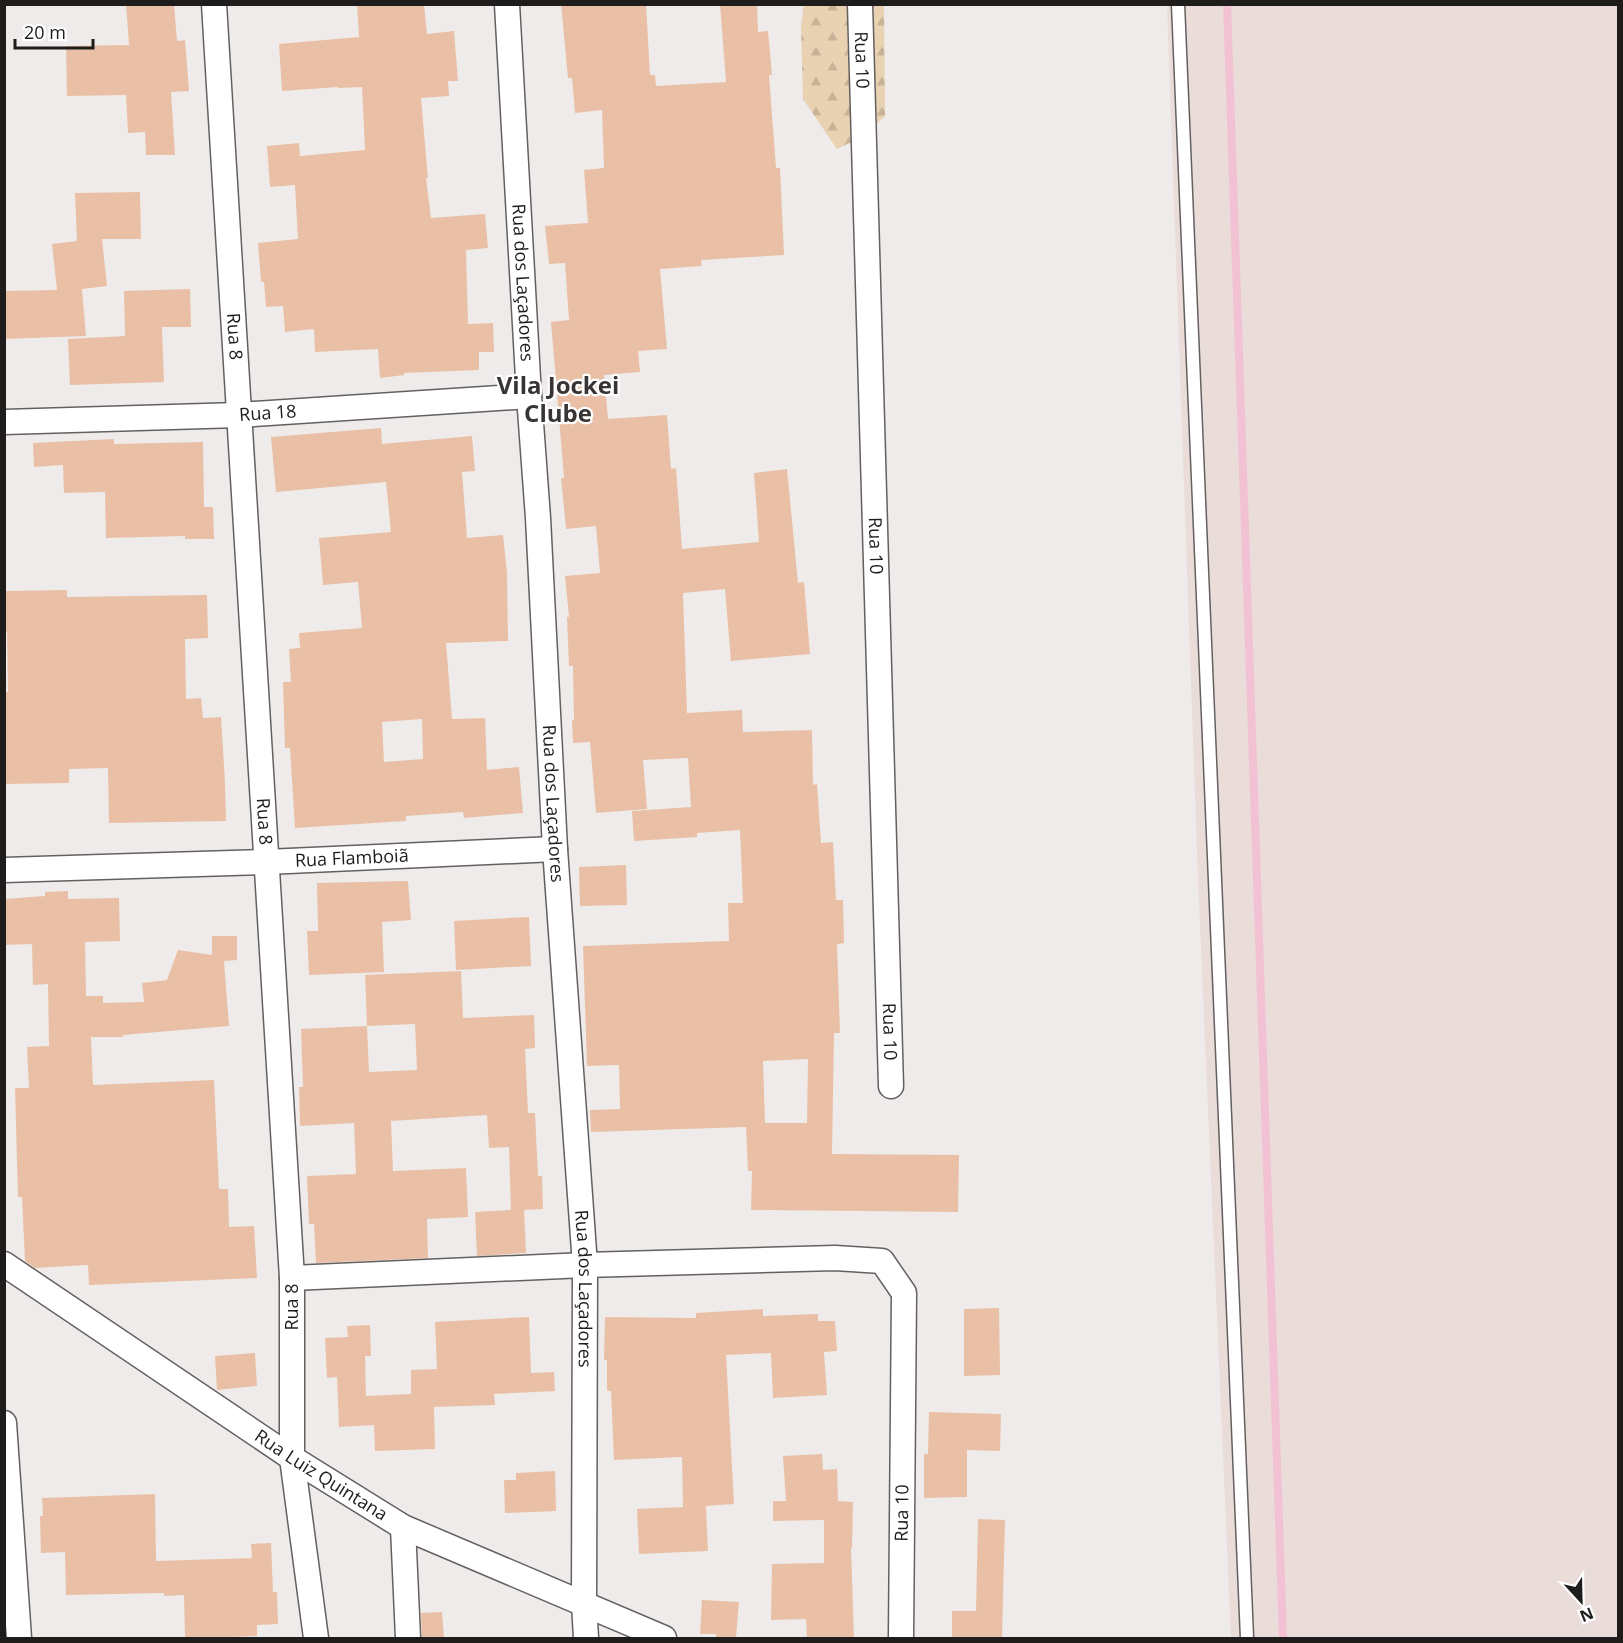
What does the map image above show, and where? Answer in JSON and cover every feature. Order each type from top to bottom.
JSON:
[{"type":"street","name":"Rua 8","points":[[214,4],[292,1278],[292,1458],[316,1638]]},
{"type":"street","name":"Rua dos Laçadores","points":[[507,4],[555,849],[585,1265],[584,1603],[586,1638]]},
{"type":"street","name":"Rua 10","points":[[860,4],[891,1086]]},
{"type":"street","name":"Rua 18","points":[[4,423],[239,415],[530,396]]},
{"type":"street","name":"Rua Flamboiã","points":[[4,870],[266,862],[555,849]]},
{"type":"street","name":"Rua 10","points":[[585,1265],[835,1258],[882,1261],[904,1293],[901,1638]]},
{"type":"street","name":"Rua Luiz Quintana","points":[[4,1264],[292,1458],[403,1527],[664,1638]]},
{"type":"street","points":[[292,1278],[585,1265]]},
{"type":"street","points":[[4,1423],[19,1638]]},
{"type":"street","points":[[403,1527],[408,1638]]},
{"type":"lane","points":[[1178,4],[1246,1638]]},
{"type":"shaded area","points":[[1167,5],[1618,5],[1618,1638],[1231,1638],[1198,879]]},
{"type":"green space","points":[[804,5],[884,5],[885,116],[864,136],[837,149],[803,99],[801,26]]},
{"type":"building","points":[[126,4],[174,4],[177,41],[185,40],[189,91],[171,92],[175,155],[146,155],[145,132],[128,133],[126,95],[67,96],[66,46],[129,45]]},
{"type":"building","points":[[357,4],[424,4],[427,34],[454,31],[458,81],[448,81],[449,96],[421,98],[428,178],[426,178],[431,218],[485,214],[488,248],[466,250],[468,324],[493,323],[494,352],[479,352],[479,370],[404,373],[404,375],[380,378],[378,349],[315,352],[314,329],[285,332],[283,306],[266,307],[264,282],[261,282],[258,243],[298,239],[295,185],[270,187],[267,146],[299,143],[300,156],[365,150],[362,87],[282,91],[279,44],[359,37]]},
{"type":"building","points":[[561,4],[646,4],[650,75],[655,75],[656,86],[726,82],[720,4],[757,4],[758,32],[768,31],[776,168],[780,168],[784,255],[701,260],[702,266],[660,269],[667,349],[638,351],[640,372],[604,375],[608,419],[667,415],[671,469],[676,468],[682,549],[759,542],[754,473],[787,469],[798,583],[804,582],[810,654],[731,661],[725,589],[683,593],[687,713],[742,710],[743,732],[812,730],[813,785],[817,784],[821,843],[833,842],[836,900],[843,900],[844,943],[837,944],[840,1033],[834,1033],[832,1154],[959,1155],[958,1212],[751,1210],[752,1171],[748,1171],[746,1127],[591,1132],[590,1110],[620,1109],[619,1065],[587,1066],[583,946],[729,941],[728,903],[743,903],[740,830],[697,833],[697,837],[634,841],[632,811],[691,807],[688,758],[643,760],[647,809],[596,813],[590,742],[573,743],[573,666],[569,666],[567,617],[569,617],[565,576],[600,573],[596,526],[566,529],[551,322],[569,320],[565,263],[549,264],[545,226],[588,223],[584,170],[604,168],[602,110],[575,113],[572,78],[568,78]],"holes":[[[808,1059],[807,1123],[765,1123],[763,1061]]]},
{"type":"building","points":[[140,192],[141,239],[102,239],[107,286],[82,289],[86,336],[4,339],[4,291],[57,290],[52,244],[77,241],[75,193]]},
{"type":"building","points":[[190,289],[191,327],[162,327],[164,382],[70,385],[68,339],[125,336],[124,291]]},
{"type":"building","points":[[381,428],[382,444],[472,436],[475,471],[462,472],[467,538],[503,535],[507,573],[508,641],[446,643],[452,719],[485,718],[487,770],[519,767],[523,813],[464,818],[463,812],[406,816],[406,821],[295,828],[290,748],[285,748],[283,682],[291,682],[289,649],[300,648],[299,633],[362,628],[358,582],[323,585],[319,538],[391,532],[386,482],[276,492],[271,437]],"holes":[[[422,719],[423,759],[384,762],[382,722]]]},
{"type":"building","points":[[114,439],[114,444],[203,442],[204,507],[213,507],[214,539],[185,539],[185,536],[106,538],[105,492],[64,493],[63,465],[34,467],[33,443]]},
{"type":"building","points":[[67,590],[67,597],[207,595],[208,638],[185,639],[186,699],[201,698],[203,718],[221,717],[226,821],[109,823],[108,768],[69,769],[69,783],[4,784],[4,692],[8,692],[4,591]]},
{"type":"building","points":[[626,865],[627,905],[580,906],[579,867]]},
{"type":"building","points":[[408,881],[411,920],[382,922],[384,972],[309,975],[307,931],[318,931],[317,883]]},
{"type":"building","points":[[68,891],[68,899],[119,898],[120,941],[85,942],[86,996],[103,996],[103,1003],[144,1002],[142,983],[167,980],[178,950],[212,955],[212,936],[237,936],[237,960],[224,961],[229,1026],[123,1035],[123,1037],[91,1037],[93,1085],[214,1080],[219,1189],[228,1189],[229,1227],[254,1226],[257,1278],[89,1285],[88,1265],[35,1268],[25,1261],[22,1197],[18,1197],[15,1088],[29,1088],[27,1047],[49,1046],[48,984],[33,985],[32,944],[4,945],[4,899],[45,896],[45,892]]},
{"type":"building","points":[[529,917],[531,966],[456,970],[454,921]]},
{"type":"building","points":[[461,971],[463,1018],[534,1015],[535,1048],[525,1049],[528,1113],[535,1113],[538,1176],[542,1176],[543,1209],[524,1210],[526,1253],[477,1256],[475,1212],[511,1210],[509,1147],[489,1148],[487,1115],[391,1121],[393,1171],[466,1168],[468,1217],[427,1219],[428,1258],[316,1263],[314,1224],[309,1224],[307,1176],[356,1174],[354,1123],[300,1126],[299,1087],[303,1087],[301,1029],[367,1026],[365,975]],"holes":[[[415,1024],[417,1070],[369,1072],[367,1026]]]},
{"type":"building","points":[[999,1308],[1000,1375],[964,1376],[964,1309]]},
{"type":"building","points":[[763,1309],[763,1316],[818,1314],[818,1321],[835,1321],[837,1351],[824,1352],[827,1395],[773,1398],[771,1353],[726,1355],[734,1504],[706,1506],[708,1551],[639,1554],[637,1509],[683,1507],[682,1457],[614,1460],[611,1391],[607,1391],[607,1360],[604,1360],[605,1317],[696,1318],[696,1313]]},
{"type":"building","points":[[529,1317],[531,1373],[554,1372],[555,1391],[494,1394],[495,1405],[434,1407],[435,1449],[375,1451],[374,1425],[339,1427],[337,1377],[327,1378],[325,1338],[348,1337],[347,1326],[370,1325],[371,1356],[365,1356],[366,1396],[411,1394],[411,1370],[437,1369],[435,1322]]},
{"type":"building","points":[[255,1353],[257,1386],[217,1390],[215,1356]]},
{"type":"building","points":[[929,1412],[1001,1414],[1000,1451],[967,1450],[967,1497],[924,1498],[924,1454],[928,1454]]},
{"type":"building","points":[[822,1454],[823,1470],[837,1469],[838,1501],[853,1502],[851,1548],[854,1638],[807,1638],[806,1619],[771,1620],[772,1564],[824,1563],[824,1520],[773,1521],[773,1501],[786,1501],[783,1456]]},
{"type":"building","points":[[555,1471],[556,1511],[505,1513],[504,1480],[516,1480],[516,1473]]},
{"type":"building","points":[[155,1494],[156,1561],[252,1558],[251,1544],[271,1543],[273,1592],[277,1592],[278,1624],[257,1625],[257,1636],[185,1638],[184,1595],[164,1596],[164,1593],[66,1595],[65,1552],[41,1553],[42,1498]]},
{"type":"building","points":[[978,1519],[1005,1520],[1002,1638],[952,1638],[952,1611],[976,1611]]},
{"type":"building","points":[[702,1600],[739,1602],[736,1638],[716,1638],[716,1634],[700,1634]]},
{"type":"building","points":[[442,1612],[444,1638],[422,1638],[421,1613]]},
{"type":"waterway","points":[[1227,4],[1283,1638]]},
{"type":"district","name":"Vila Jockei Clube","points":[[558,400]]}]
